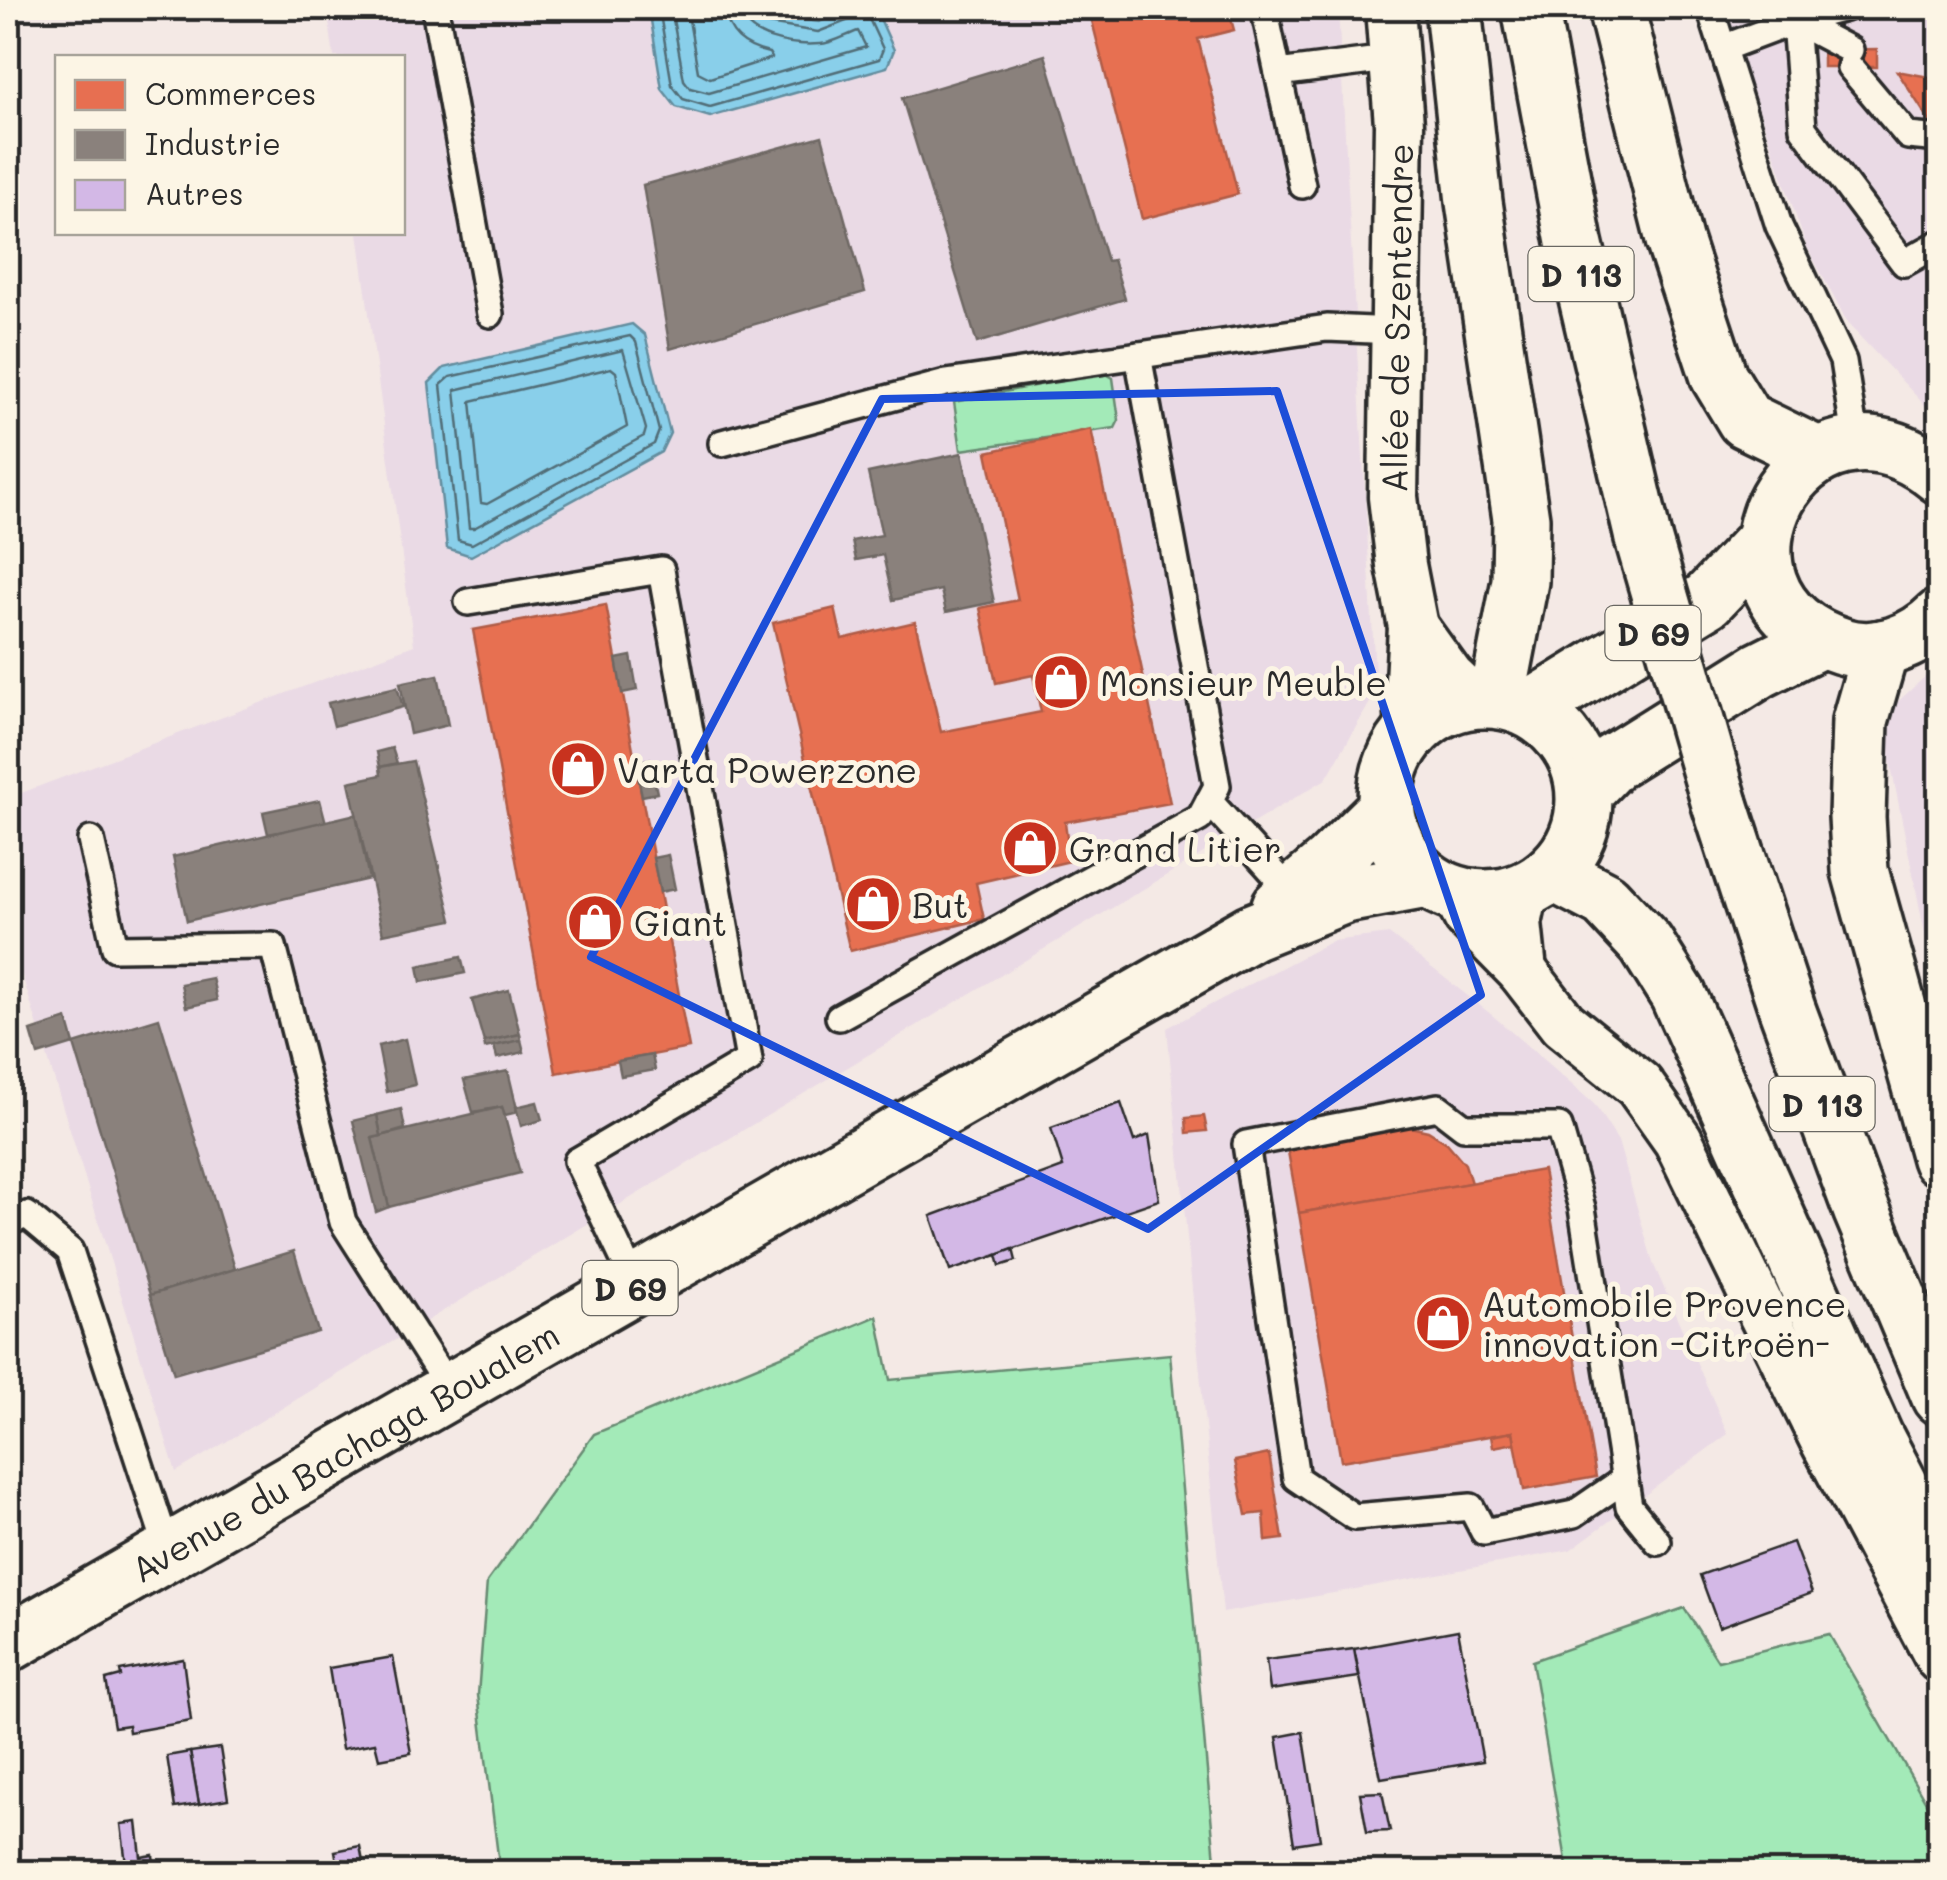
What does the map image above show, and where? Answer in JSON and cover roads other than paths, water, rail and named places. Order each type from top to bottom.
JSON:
[{"type":"main road","points":[[1453,8],[1474,202],[1521,518],[1520,581],[1500,703]]},
{"type":"main road","name":"D 113","points":[[1530,8],[1574,242],[1643,538],[1720,804],[1787,1009],[1847,1172],[1940,1397]]},
{"type":"main road","name":"D 113","points":[[1616,8],[1674,240],[1719,378],[1745,420],[1837,450]]},
{"type":"main road","points":[[1932,463],[1888,446],[1837,450],[1796,470],[1779,491],[1768,514],[1763,540],[1765,571],[1777,599],[1796,622],[1822,639],[1851,648],[1881,648],[1908,640],[1940,617]]},
{"type":"main road","name":"D 69","points":[[1500,703],[1707,600],[1763,540]]},
{"type":"main road","name":"D 69","points":[[1585,791],[1614,762],[1760,670],[1822,639]]},
{"type":"main road","points":[[1881,648],[1860,722],[1856,817],[1860,871],[1940,1158]]},
{"type":"main road","points":[[1500,703],[1556,728],[1570,746],[1585,791],[1583,821],[1572,849],[1538,882],[1491,899],[1442,888],[1406,860],[1392,836],[1386,808],[1387,781],[1396,755],[1411,732],[1429,716],[1450,706],[1500,703]]},
{"type":"main road","name":"D 69","points":[[1252,932],[1328,866],[1386,808]]},
{"type":"main road","points":[[1538,882],[1605,900],[1646,944],[1678,995],[1875,1436],[1940,1562]]},
{"type":"main road","name":"D 69","points":[[1252,932],[1346,894],[1442,888]]},
{"type":"main road","name":"Avenue du Bachaga Boualem","points":[[8,1644],[1252,932]]},
{"type":"street","name":"Allée de Szentendre","points":[[1390,8],[1398,124],[1393,497],[1400,565],[1413,627],[1411,732]]},
{"type":"street","name":"Allée de Szentendre","points":[[1413,627],[1449,677],[1500,703]]},
{"type":"street","points":[[1522,971],[1517,923],[1538,882]]},
{"type":"street","points":[[1442,888],[1522,971],[1563,1024],[1639,1086],[1678,1140],[1824,1442],[1940,1658]]},
{"type":"lane","points":[[435,8],[490,314]]},
{"type":"lane","points":[[1264,8],[1302,185]]},
{"type":"lane","points":[[1710,8],[1779,226],[1843,361],[1837,450]]},
{"type":"lane","points":[[1723,48],[1795,21],[1845,8]]},
{"type":"lane","points":[[1795,21],[1850,59],[1908,136],[1940,139]]},
{"type":"lane","points":[[1795,21],[1804,128],[1904,263],[1940,243]]},
{"type":"lane","points":[[1278,73],[1395,58]]},
{"type":"lane","points":[[722,444],[946,383],[1327,328],[1395,331]]},
{"type":"lane","points":[[839,1017],[1200,818],[1217,786],[1138,356]]},
{"type":"lane","points":[[468,602],[661,570],[749,1060],[577,1160],[636,1285]]},
{"type":"lane","points":[[1209,801],[1294,894]]},
{"type":"lane","points":[[92,840],[115,948],[273,946],[344,1222],[451,1391]]},
{"type":"lane","points":[[1625,1479],[1574,1514],[1484,1532],[1471,1508],[1354,1517],[1296,1478],[1246,1144],[1438,1107],[1464,1126],[1559,1127],[1582,1208],[1625,1479],[1629,1506],[1658,1542]]},
{"type":"lane","points":[[8,1222],[27,1215],[70,1251],[169,1553]]},
{"type":"water","points":[[649,8],[760,8],[766,14],[819,22],[854,8],[868,8],[878,14],[894,50],[887,67],[710,117],[676,107],[662,89]]},
{"type":"water","points":[[632,324],[645,335],[670,433],[661,452],[471,556],[447,548],[429,383],[444,368]]},
{"type":"place","name":"Monsieur Meuble","points":[[1061,682]]},
{"type":"place","name":"Varta Powerzone","points":[[578,769]]},
{"type":"place","name":"Grand Litier","points":[[1030,848]]},
{"type":"place","name":"But","points":[[873,904]]},
{"type":"place","name":"Giant","points":[[595,922]]},
{"type":"place","name":"Automobile Provence innovation -Citroën-","points":[[1443,1323]]}]
